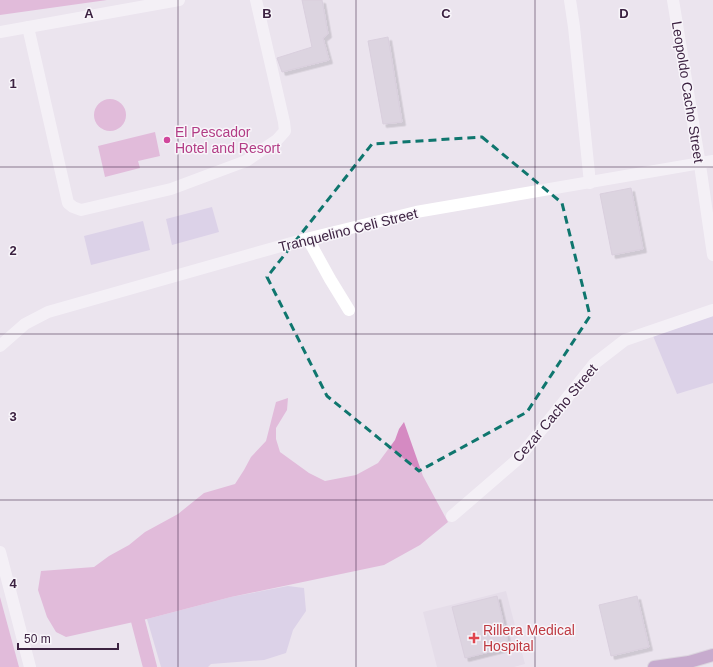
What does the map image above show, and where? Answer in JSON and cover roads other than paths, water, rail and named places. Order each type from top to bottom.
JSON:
[{"type":"main road","points":[[654,667],[689,662],[713,655]]},
{"type":"street","points":[[0,32],[180,0]]},
{"type":"street","points":[[28,27],[68,203],[81,210],[171,189],[246,161],[277,140],[285,131],[256,0]]},
{"type":"street","points":[[570,0],[590,183]]},
{"type":"street","name":"Leopoldo Cacho Street","points":[[673,0],[700,164],[713,255]]},
{"type":"street","name":"Tranquelino Celi Street","points":[[0,346],[25,324],[48,312],[308,239],[416,212],[713,162]]},
{"type":"street","points":[[308,239],[349,310]]},
{"type":"street","name":"Cezar Cacho Street","points":[[452,516],[518,459],[594,364],[625,340],[713,310]]},
{"type":"street","points":[[0,552],[30,667]]},
{"type":"waterway","points":[[138,621],[150,667]]},
{"type":"place","name":"El Pescador Hotel and Resort","points":[[167,140]]},
{"type":"place","name":"Rillera Medical Hospital","points":[[474,638]]}]
